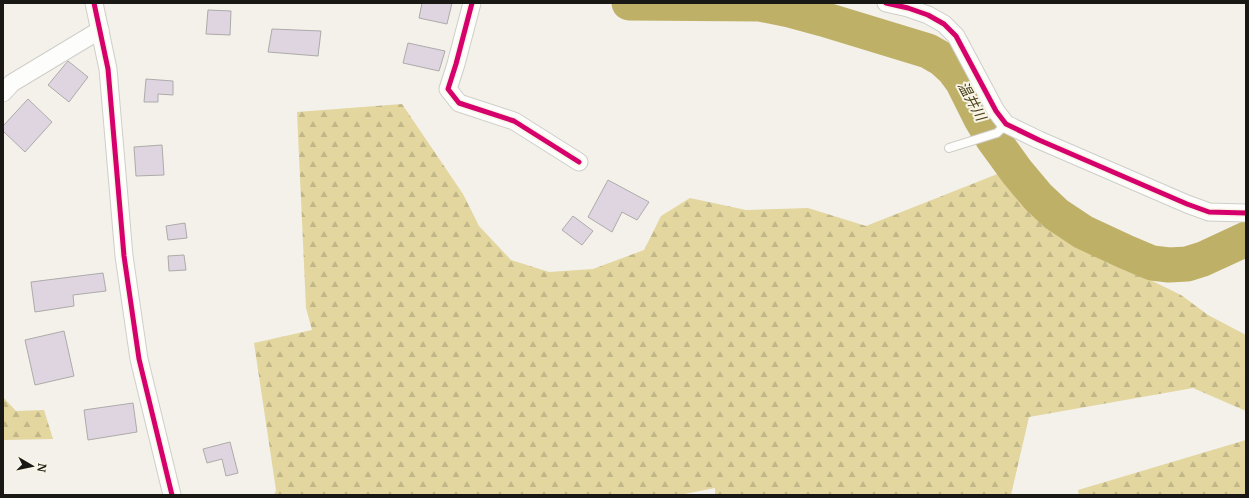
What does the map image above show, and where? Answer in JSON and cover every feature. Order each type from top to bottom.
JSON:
[{"type":"street","points":[[94,3],[108,69],[124,256],[139,359],[172,495]]},
{"type":"street","points":[[472,3],[448,89],[459,103],[514,121],[579,162]]},
{"type":"street","points":[[886,3],[908,8],[928,15],[944,24],[956,36],[996,111],[1002,129],[1046,143],[1210,212],[1246,213]]},
{"type":"street","points":[[3,93],[12,83],[100,30]]},
{"type":"lane","points":[[949,148],[1002,129]]},
{"type":"green space","points":[[402,104],[463,194],[479,226],[511,260],[549,272],[593,269],[644,250],[661,216],[690,198],[746,210],[808,208],[866,226],[1005,171],[1027,204],[1089,250],[1181,295],[1208,315],[1246,335],[1246,411],[1193,388],[1029,417],[1011,495],[715,495],[715,488],[679,495],[274,495],[276,490],[254,343],[312,330],[306,308],[297,112]]},
{"type":"green space","points":[[3,397],[16,411],[44,410],[53,439],[3,440]]},
{"type":"green space","points":[[1246,440],[1246,495],[1079,495],[1078,490]]},
{"type":"building","points":[[422,3],[452,3],[447,24],[419,18]]},
{"type":"building","points":[[208,10],[231,11],[230,35],[206,34]]},
{"type":"building","points":[[272,29],[321,31],[318,56],[268,52]]},
{"type":"building","points":[[408,43],[445,51],[439,71],[403,63]]},
{"type":"building","points":[[68,61],[88,77],[69,102],[48,85]]},
{"type":"building","points":[[146,79],[173,81],[173,95],[158,94],[158,102],[144,102]]},
{"type":"building","points":[[28,99],[52,122],[25,152],[3,131],[3,126]]},
{"type":"building","points":[[162,145],[164,175],[136,176],[134,147]]},
{"type":"building","points":[[608,180],[649,202],[637,220],[622,212],[612,232],[588,217]]},
{"type":"building","points":[[573,216],[593,231],[582,245],[562,230]]},
{"type":"building","points":[[185,223],[187,238],[168,240],[166,226]]},
{"type":"building","points":[[184,255],[186,270],[169,271],[168,256]]},
{"type":"building","points":[[103,273],[106,291],[73,295],[74,306],[35,312],[31,282]]},
{"type":"building","points":[[64,331],[74,376],[35,385],[25,340]]},
{"type":"building","points":[[133,403],[137,432],[88,440],[84,410]]},
{"type":"building","points":[[230,442],[238,473],[226,476],[222,459],[207,463],[203,449]]},
{"type":"waterway","name":"温井川","points":[[629,3],[760,4],[823,19],[928,51],[942,59],[953,69],[962,81],[993,139],[1017,172],[1038,197],[1056,214],[1083,232],[1152,263],[1169,265],[1187,264],[1203,259],[1246,239]]},
{"type":"cycle path","points":[[94,3],[108,69],[124,256],[139,359],[172,495]]},
{"type":"cycle path","points":[[472,3],[448,89],[459,103],[514,121],[579,162]]},
{"type":"cycle path","points":[[886,3],[908,8],[928,15],[944,24],[956,36],[996,111],[1006,124],[1039,140],[1187,204],[1209,212],[1246,213]]}]
